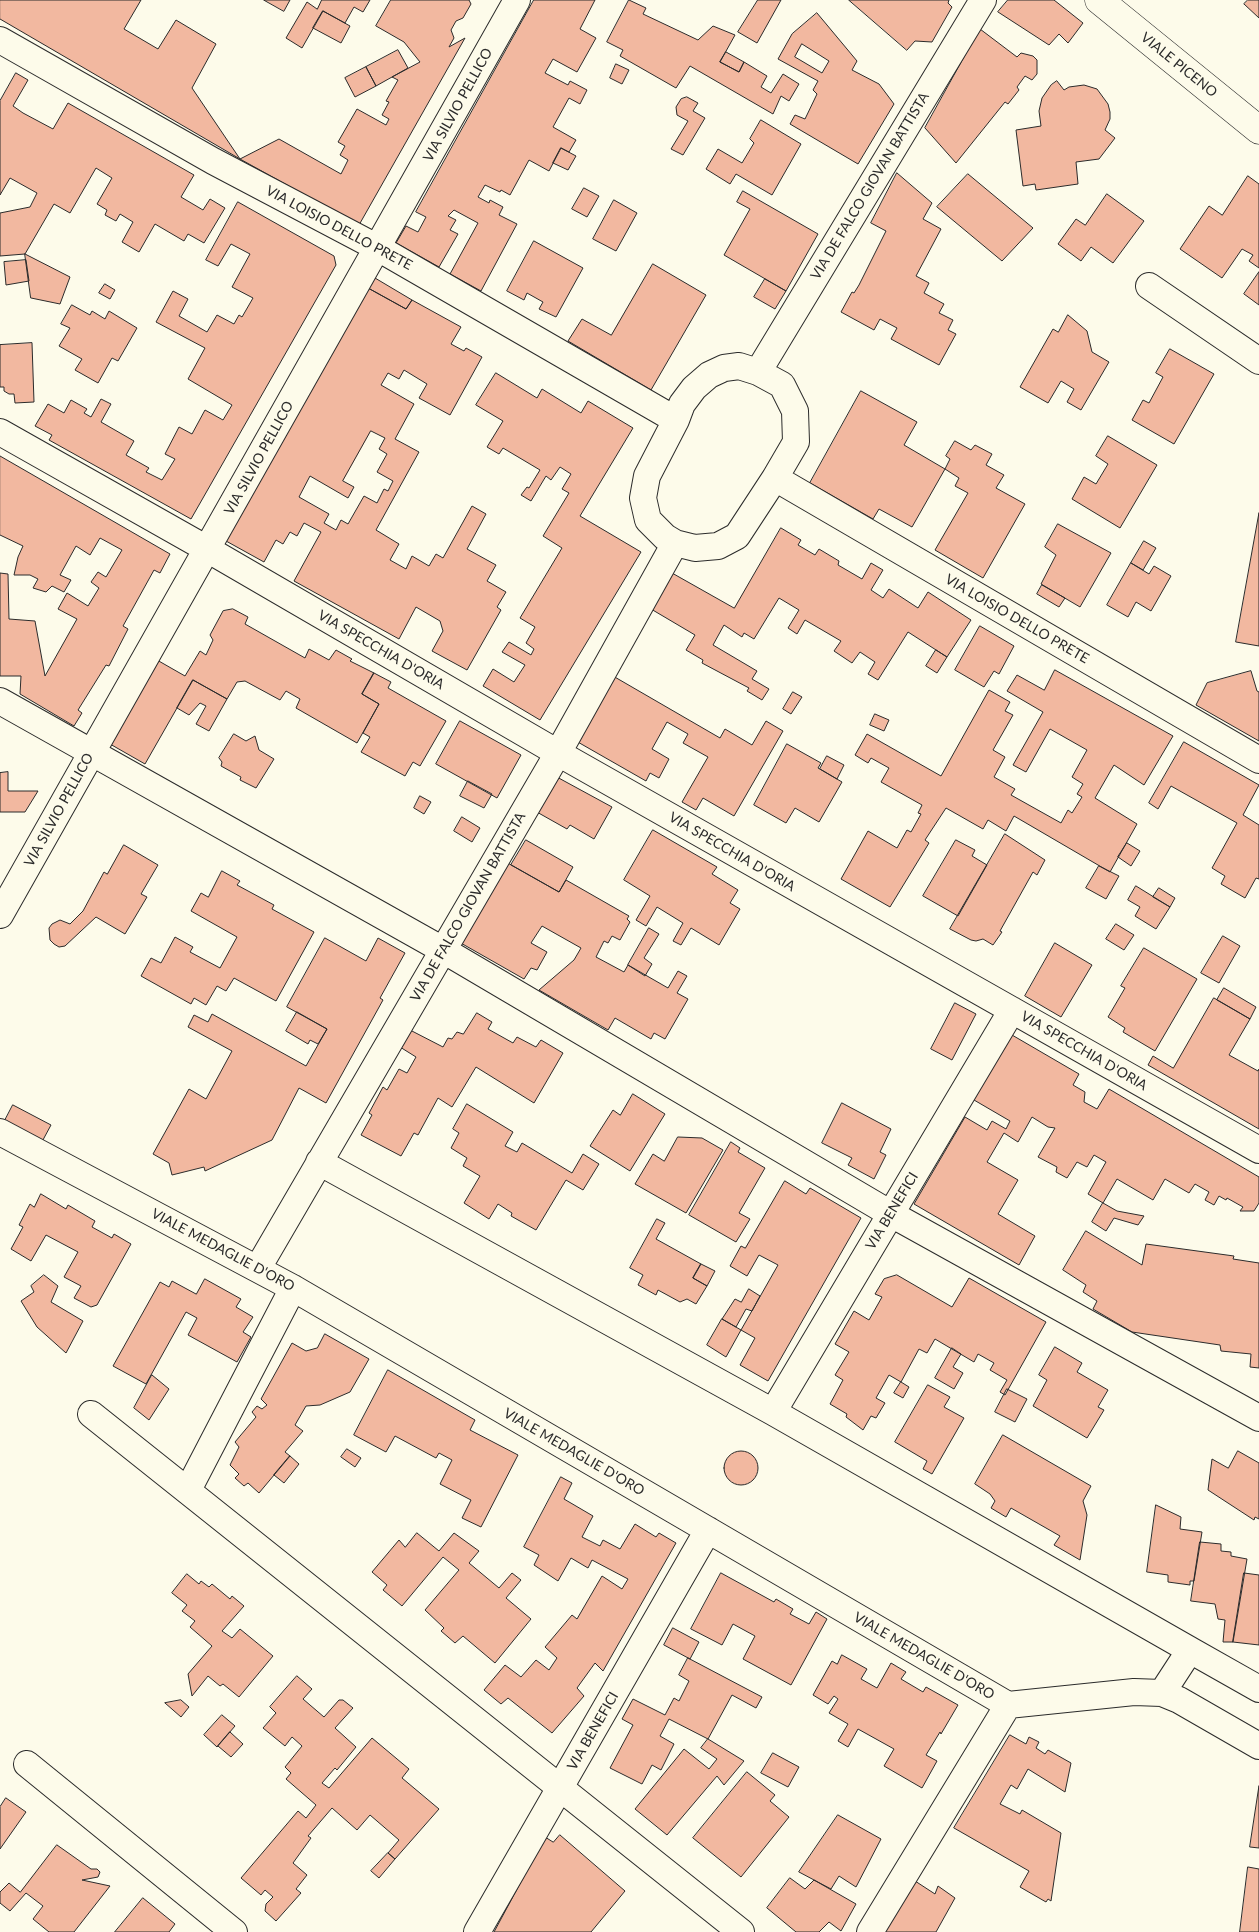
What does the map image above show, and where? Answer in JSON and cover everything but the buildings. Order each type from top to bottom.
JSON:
[{"type":"main road","name":"VIALE PICENO","points":[[1099,0],[1259,130]]},
{"type":"street","name":"VIA SILVIO PELLICO","points":[[0,915],[9,881],[91,754],[518,0]]},
{"type":"street","name":"VIA DE FALCO GIOVAN BATTISTA","points":[[758,372],[983,0]]},
{"type":"street","name":"VIA LOISIO DELLO PRETE","points":[[0,40],[213,160],[378,248],[676,420]]},
{"type":"street","points":[[1149,286],[1259,361]]},
{"type":"street","points":[[739,366],[758,372],[782,385],[796,411],[796,442],[737,536],[718,546],[694,548],[675,543],[665,537],[648,520],[643,498],[647,476],[676,420],[682,404],[694,388],[709,375],[724,368],[739,366]]},
{"type":"street","name":"VIA SPECCHIA D'ORIA","points":[[0,432],[207,549],[558,753],[1259,1150]]},
{"type":"street","name":"VIA LOISIO DELLO PRETE","points":[[775,478],[1259,760]]},
{"type":"street","name":"VIA DE FALCO GIOVAN BATTISTA","points":[[258,1268],[558,753],[675,543]]},
{"type":"street","points":[[0,701],[91,754],[443,950],[891,1214],[1259,1418]]},
{"type":"street","name":"VIA BENEFICI","points":[[773,1412],[1012,1010]]},
{"type":"street","name":"VIALE MEDAGLIE D'ORO","points":[[0,1132],[258,1268],[1008,1705],[1134,1692],[1162,1693],[1178,1700],[1259,1746]]},
{"type":"street","points":[[319,1162],[773,1412],[1259,1689]]},
{"type":"street","points":[[188,1490],[293,1288]]},
{"type":"street","points":[[91,1414],[741,1932]]},
{"type":"street","name":"VIA BENEFICI","points":[[477,1932],[708,1530]]},
{"type":"street","points":[[1162,1693],[1190,1650]]},
{"type":"street","points":[[870,1932],[1008,1705]]},
{"type":"street","points":[[27,1764],[234,1932]]}]
